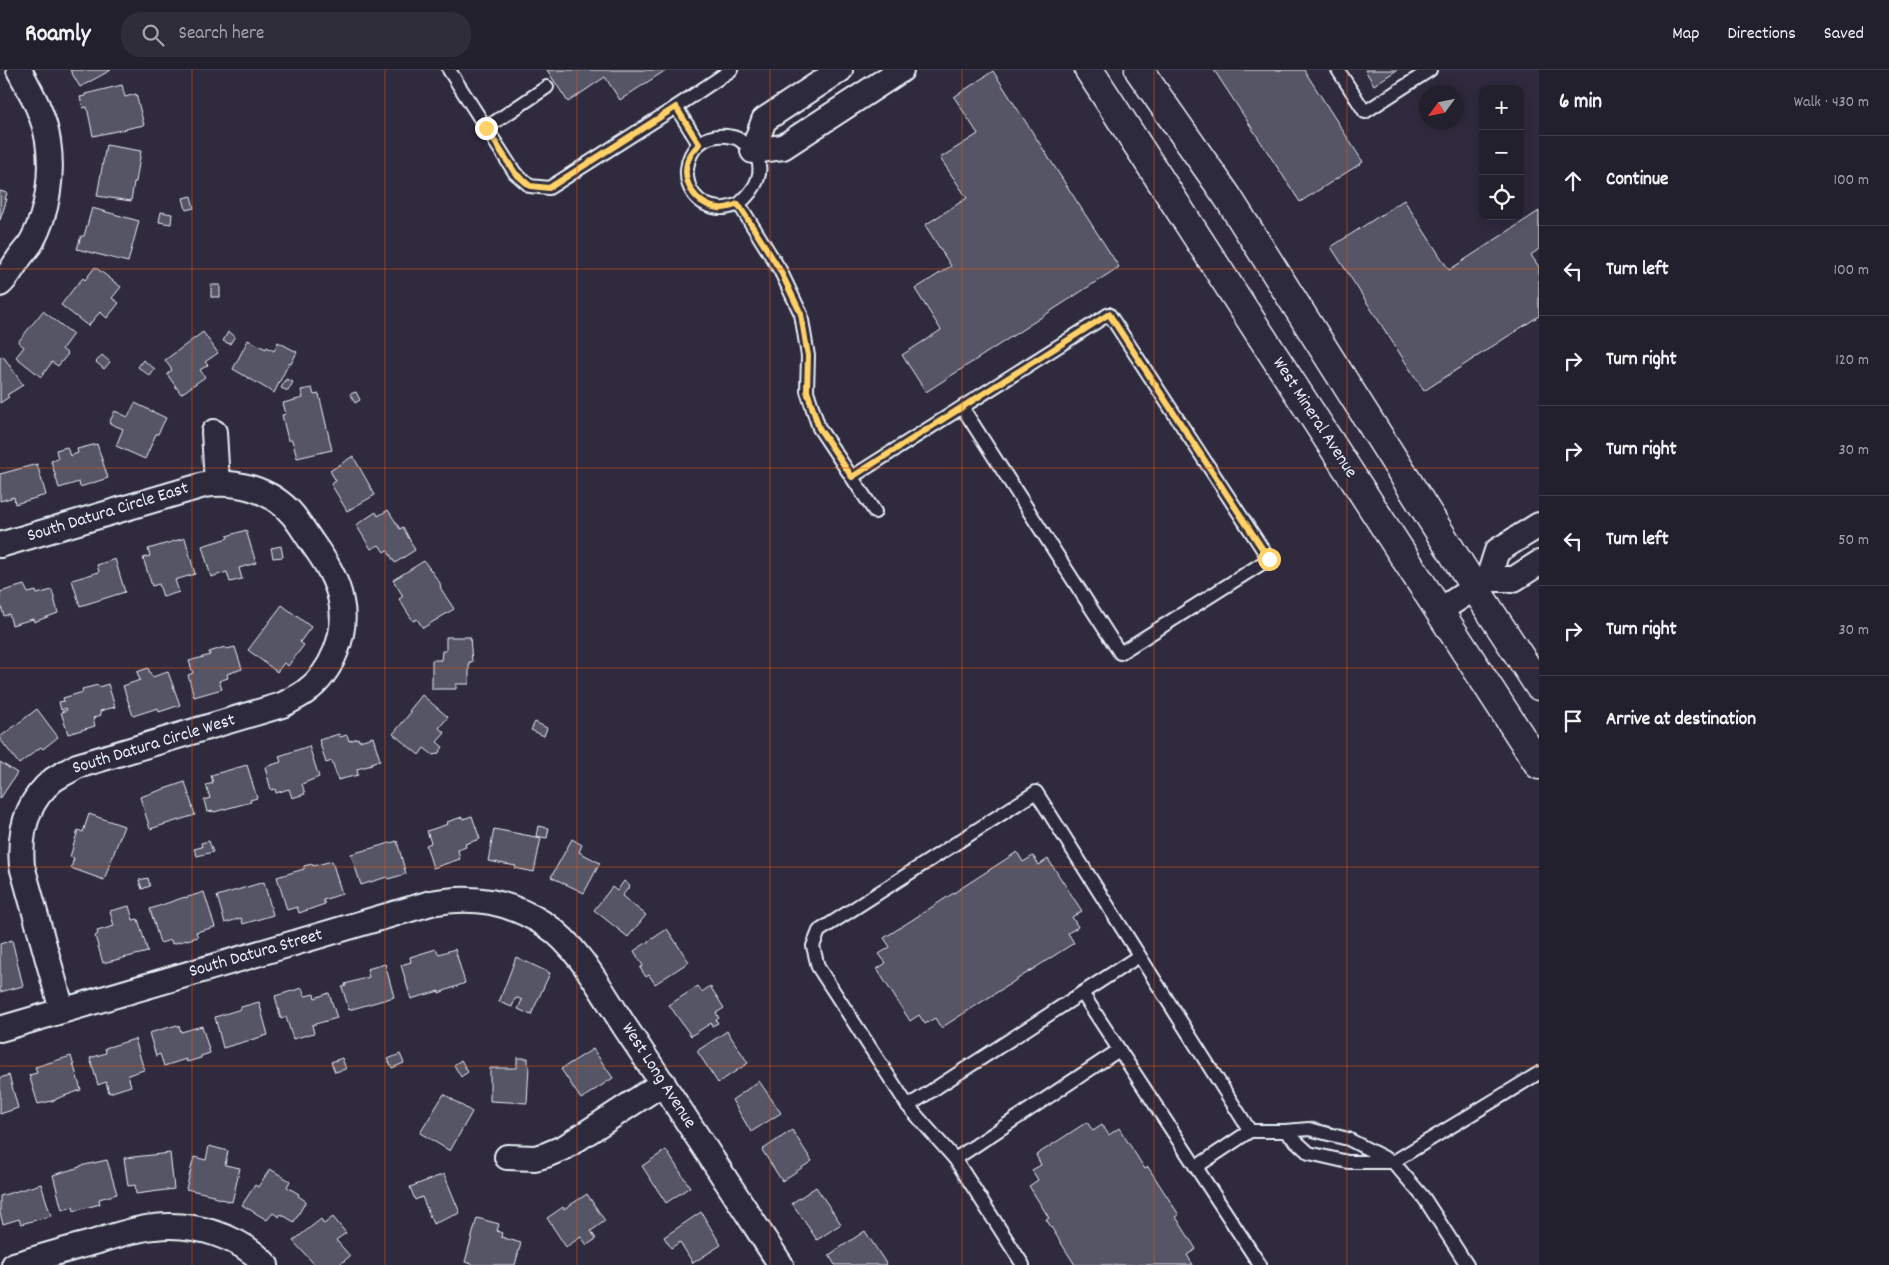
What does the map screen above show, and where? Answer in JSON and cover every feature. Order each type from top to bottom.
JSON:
[{"type":"main road","name":"West Mineral Avenue","points":[[1089,70],[1539,765]]},
{"type":"main road","points":[[1139,70],[1227,196],[1481,583],[1539,686]]},
{"type":"street","points":[[0,284],[8,276],[32,242],[41,220],[47,197],[50,168],[48,140],[42,117],[19,70]]},
{"type":"street","points":[[840,70],[764,120],[753,151],[782,147],[901,70]]},
{"type":"street","points":[[214,432],[217,483]]},
{"type":"street","name":"South Datura Circle East","points":[[0,545],[204,485],[229,483],[255,488],[286,507],[294,516],[331,573]]},
{"type":"street","points":[[1481,583],[1497,551],[1539,525]]},
{"type":"street","points":[[1439,611],[1481,583],[1514,579],[1539,563]]},
{"type":"street","name":"South Datura Circle West","points":[[62,1010],[22,866],[20,850],[22,830],[31,808],[41,792],[53,780],[77,766],[282,705],[305,693],[324,673],[336,650],[341,630],[343,615],[341,601],[331,573]]},
{"type":"street","name":"South Datura Street","points":[[0,1029],[431,903],[453,899],[478,900],[497,902],[513,908]]},
{"type":"street","name":"West Long Avenue","points":[[513,908],[548,926],[570,947],[663,1083],[781,1265]]},
{"type":"street","points":[[507,1157],[535,1158],[565,1146],[663,1083]]},
{"type":"street","points":[[14,1265],[124,1233],[155,1227],[191,1228],[217,1235],[238,1243],[257,1255],[266,1265]]},
{"type":"lane","points":[[449,70],[515,173],[530,186],[549,188],[731,70]]},
{"type":"lane","points":[[1338,70],[1365,112],[1430,70]]},
{"type":"lane","points":[[486,128],[547,87]]},
{"type":"lane","points":[[676,107],[699,144]]},
{"type":"lane","points":[[718,135],[738,138],[753,151],[759,169],[757,181],[752,192],[738,204],[720,209],[704,204],[690,189],[686,173],[689,157],[699,144],[718,135]]},
{"type":"lane","points":[[738,204],[780,270],[801,314],[808,356],[807,391],[819,428],[875,512]]},
{"type":"lane","points":[[852,477],[962,407],[1109,314],[1269,559],[1120,653],[962,407]]},
{"type":"lane","points":[[1023,1265],[955,1159],[908,1106],[818,967],[813,946],[819,931],[1036,792],[1250,1131]]},
{"type":"lane","points":[[908,1106],[1139,956]]},
{"type":"lane","points":[[1082,993],[1260,1265]]},
{"type":"lane","points":[[955,1159],[1119,1050]]},
{"type":"lane","points":[[1285,1131],[1309,1153],[1348,1162],[1393,1162],[1539,1073]]},
{"type":"lane","points":[[1196,1167],[1250,1131],[1308,1129],[1348,1139],[1393,1162],[1424,1198],[1463,1264]]},
{"type":"building","points":[[70,70],[111,70],[80,87]]},
{"type":"building","points":[[547,70],[666,70],[620,100],[605,77],[568,102]]},
{"type":"building","points":[[1214,70],[1304,70],[1363,162],[1300,202]]},
{"type":"building","points":[[1365,70],[1397,70],[1374,85]]},
{"type":"building","points":[[993,71],[1119,267],[926,392],[902,355],[941,330],[915,289],[951,266],[925,225],[967,198],[940,158],[978,134],[954,97]]},
{"type":"building","points":[[122,85],[125,97],[136,94],[144,125],[93,136],[87,107],[83,108],[80,97],[85,96],[85,94]]},
{"type":"building","points":[[106,145],[141,151],[131,201],[97,196]]},
{"type":"building","points":[[0,191],[7,193],[5,199],[7,199],[0,220]]},
{"type":"building","points":[[191,196],[194,208],[186,210],[183,198]]},
{"type":"building","points":[[1404,200],[1449,270],[1539,211],[1539,249],[1531,255],[1539,267],[1539,316],[1424,391],[1331,247]]},
{"type":"building","points":[[92,208],[139,221],[128,262],[77,249],[81,236],[84,236]]},
{"type":"building","points":[[161,212],[172,214],[171,224],[159,222]]},
{"type":"building","points":[[95,267],[121,287],[112,298],[119,303],[107,318],[100,312],[88,326],[61,305],[74,288],[83,278],[85,280]]},
{"type":"building","points":[[211,285],[220,285],[220,297],[211,297]]},
{"type":"building","points":[[43,311],[73,334],[62,349],[68,354],[58,366],[52,362],[41,377],[16,357],[24,347],[18,342]]},
{"type":"building","points":[[203,332],[218,353],[205,362],[208,365],[200,370],[205,377],[181,394],[167,374],[172,370],[165,360]]},
{"type":"building","points":[[228,332],[235,336],[230,344],[223,341]]},
{"type":"building","points":[[248,340],[274,351],[278,342],[297,352],[291,364],[289,363],[274,393],[233,369]]},
{"type":"building","points":[[102,355],[110,362],[104,369],[96,362]]},
{"type":"building","points":[[3,356],[23,385],[7,395],[9,397],[0,403],[0,358]]},
{"type":"building","points":[[143,360],[155,369],[150,376],[138,367]]},
{"type":"building","points":[[286,379],[293,382],[288,391],[281,388]]},
{"type":"building","points":[[312,388],[314,395],[319,394],[332,450],[297,458],[292,440],[288,440],[282,415],[286,414],[283,403],[303,398],[301,390]]},
{"type":"building","points":[[356,392],[360,400],[355,403],[350,394]]},
{"type":"building","points":[[135,403],[166,418],[158,434],[156,434],[145,459],[116,446],[123,429],[109,423],[115,411],[128,417]]},
{"type":"building","points":[[97,444],[108,478],[80,487],[79,482],[59,488],[51,461],[58,459],[56,450],[67,447],[70,456],[78,453],[77,449]]},
{"type":"building","points":[[353,456],[375,495],[347,511],[331,484],[336,481],[330,471]]},
{"type":"building","points":[[37,464],[46,495],[15,504],[14,497],[0,501],[0,474]]},
{"type":"building","points":[[388,510],[400,529],[403,527],[415,550],[395,563],[387,550],[384,552],[379,545],[371,549],[356,525],[376,512],[378,516]]},
{"type":"building","points":[[246,530],[256,563],[239,568],[242,579],[230,582],[227,572],[211,577],[202,546]]},
{"type":"building","points":[[185,538],[195,574],[175,580],[179,592],[163,597],[159,584],[152,586],[143,558],[150,556],[148,549]]},
{"type":"building","points":[[281,546],[283,557],[273,558],[271,548]]},
{"type":"building","points":[[115,559],[125,592],[80,606],[72,580],[99,572],[97,565]]},
{"type":"building","points":[[424,561],[440,583],[441,589],[454,609],[423,628],[417,619],[413,621],[399,599],[403,596],[393,580]]},
{"type":"building","points":[[24,585],[28,593],[36,591],[37,594],[52,590],[58,613],[34,622],[33,619],[12,625],[9,614],[4,616],[0,603],[0,592]]},
{"type":"building","points":[[282,605],[311,627],[300,642],[304,645],[288,666],[284,663],[277,672],[248,650]]},
{"type":"building","points":[[446,637],[470,637],[472,662],[469,662],[469,684],[456,684],[456,689],[432,689],[432,660],[441,660],[442,651],[446,651]]},
{"type":"building","points":[[225,647],[226,649],[235,647],[242,669],[227,674],[228,678],[219,681],[222,689],[194,697],[188,675],[193,673],[189,661],[210,655],[209,652]]},
{"type":"building","points":[[148,668],[152,677],[168,672],[180,705],[159,712],[158,708],[133,716],[123,686],[140,680],[137,672]]},
{"type":"building","points":[[108,684],[115,707],[100,711],[101,715],[93,718],[95,726],[68,734],[61,712],[67,710],[66,708],[61,710],[59,702],[64,701],[63,698],[83,692],[82,689]]},
{"type":"building","points":[[422,695],[448,717],[439,728],[445,733],[437,742],[443,747],[438,754],[433,755],[424,748],[419,755],[393,734]]},
{"type":"building","points":[[37,709],[58,737],[19,764],[0,737]]},
{"type":"building","points":[[535,722],[547,728],[544,736],[531,730]]},
{"type":"building","points":[[339,734],[340,737],[347,735],[349,741],[358,738],[359,741],[373,737],[380,760],[371,763],[372,765],[357,769],[358,775],[338,780],[332,761],[326,763],[319,740]]},
{"type":"building","points":[[309,746],[319,777],[302,784],[305,794],[292,798],[289,789],[276,793],[275,789],[271,790],[265,767],[281,762],[279,756]]},
{"type":"building","points":[[0,762],[17,773],[0,799]]},
{"type":"building","points":[[247,765],[257,798],[250,800],[251,802],[214,812],[207,812],[204,800],[210,798],[206,785],[213,783],[211,775]]},
{"type":"building","points":[[185,782],[195,815],[150,829],[140,797]]},
{"type":"building","points":[[89,814],[124,826],[104,880],[71,868],[74,858],[70,857],[78,830],[83,832]]},
{"type":"building","points":[[472,816],[480,839],[465,844],[466,847],[458,850],[460,859],[433,868],[426,845],[431,843],[427,831],[462,817],[463,819]]},
{"type":"building","points":[[538,826],[549,828],[547,838],[536,836]]},
{"type":"building","points":[[494,829],[541,838],[534,872],[515,868],[516,866],[488,861]]},
{"type":"building","points":[[572,839],[582,845],[579,852],[600,863],[584,893],[551,877]]},
{"type":"building","points":[[209,841],[213,852],[197,856],[194,849],[202,847],[201,843]]},
{"type":"building","points":[[397,841],[406,874],[388,879],[387,877],[361,885],[351,854]]},
{"type":"building","points":[[1017,852],[1023,862],[1033,856],[1039,865],[1048,859],[1082,911],[1072,917],[1078,927],[1068,933],[1074,943],[941,1028],[935,1018],[925,1024],[919,1015],[910,1021],[877,969],[886,963],[879,954],[890,947],[884,938]]},
{"type":"building","points":[[332,861],[342,894],[323,900],[325,904],[299,913],[297,907],[287,910],[277,877],[304,869],[304,866],[312,864],[313,866]]},
{"type":"building","points":[[148,878],[150,886],[142,889],[139,880]]},
{"type":"building","points":[[624,881],[630,886],[622,896],[646,915],[628,937],[594,910],[612,887],[617,891]]},
{"type":"building","points":[[264,882],[273,915],[243,924],[241,918],[225,923],[217,896]]},
{"type":"building","points":[[204,892],[215,927],[196,932],[198,937],[172,944],[171,940],[160,943],[150,909]]},
{"type":"building","points":[[129,906],[133,920],[138,919],[148,952],[103,963],[95,936],[98,934],[97,931],[114,926],[110,911]]},
{"type":"building","points":[[667,929],[689,962],[655,984],[649,975],[646,977],[640,968],[643,966],[634,951]]},
{"type":"building","points":[[12,940],[23,986],[0,992],[0,944]]},
{"type":"building","points":[[436,949],[439,954],[455,949],[465,983],[439,993],[439,991],[411,999],[401,965],[411,962],[410,957]]},
{"type":"building","points":[[516,957],[550,973],[531,1015],[518,1009],[522,1000],[518,998],[515,999],[512,1007],[499,1002]]},
{"type":"building","points":[[385,964],[394,997],[349,1010],[342,987],[346,986],[345,984],[369,977],[367,969]]},
{"type":"building","points":[[698,986],[702,992],[710,986],[724,1008],[716,1013],[719,1018],[716,1020],[718,1023],[712,1026],[711,1023],[691,1036],[669,1005]]},
{"type":"building","points":[[302,988],[305,996],[314,994],[315,998],[329,993],[337,1018],[312,1025],[314,1033],[293,1039],[286,1017],[281,1019],[275,996]]},
{"type":"building","points":[[259,1002],[268,1035],[223,1048],[215,1017]]},
{"type":"building","points":[[177,1025],[181,1032],[202,1026],[210,1053],[187,1062],[186,1059],[164,1066],[160,1054],[156,1056],[149,1033]]},
{"type":"building","points":[[727,1031],[748,1063],[718,1083],[697,1051]]},
{"type":"building","points":[[135,1039],[144,1070],[128,1075],[131,1086],[109,1093],[106,1082],[98,1085],[90,1058],[106,1053],[105,1048]]},
{"type":"building","points":[[593,1049],[613,1078],[581,1099],[561,1069]]},
{"type":"building","points":[[400,1054],[404,1063],[392,1068],[388,1059]]},
{"type":"building","points":[[71,1056],[81,1090],[56,1100],[38,1104],[29,1075],[37,1073],[35,1067]]},
{"type":"building","points":[[342,1058],[346,1069],[335,1072],[331,1062]]},
{"type":"building","points":[[517,1058],[528,1058],[527,1103],[490,1101],[490,1068],[517,1068]]},
{"type":"building","points":[[461,1060],[468,1072],[461,1077],[454,1065]]},
{"type":"building","points":[[9,1075],[18,1108],[0,1114],[0,1078]]},
{"type":"building","points":[[759,1081],[781,1113],[751,1132],[732,1100]]},
{"type":"building","points":[[444,1094],[472,1112],[450,1151],[420,1133]]},
{"type":"building","points":[[1087,1122],[1093,1131],[1102,1125],[1109,1135],[1119,1128],[1145,1169],[1148,1167],[1179,1215],[1176,1217],[1196,1249],[1187,1255],[1193,1265],[1075,1265],[1046,1219],[1049,1218],[1029,1186],[1038,1180],[1032,1170],[1041,1165],[1036,1155]]},
{"type":"building","points":[[792,1130],[812,1161],[782,1181],[762,1150]]},
{"type":"building","points":[[209,1146],[228,1151],[225,1165],[240,1168],[232,1202],[213,1197],[213,1195],[186,1189],[194,1157],[206,1160]]},
{"type":"building","points":[[666,1150],[690,1187],[666,1203],[642,1166]]},
{"type":"building","points":[[170,1153],[174,1189],[136,1194],[135,1185],[128,1186],[124,1158]]},
{"type":"building","points":[[107,1160],[117,1194],[99,1199],[100,1204],[74,1211],[73,1207],[62,1210],[53,1175]]},
{"type":"building","points":[[270,1169],[290,1181],[287,1187],[306,1201],[294,1222],[281,1214],[279,1217],[273,1213],[267,1220],[242,1205],[255,1185],[258,1187]]},
{"type":"building","points":[[444,1174],[460,1213],[433,1224],[422,1197],[415,1200],[410,1187]]},
{"type":"building","points":[[41,1184],[51,1216],[21,1224],[19,1219],[3,1224],[0,1213],[0,1196]]},
{"type":"building","points":[[816,1187],[841,1224],[817,1240],[792,1203]]},
{"type":"building","points":[[587,1194],[605,1221],[591,1231],[596,1239],[587,1245],[581,1237],[566,1247],[547,1218]]},
{"type":"building","points":[[701,1212],[721,1245],[693,1263],[680,1242],[671,1248],[664,1237]]},
{"type":"building","points":[[333,1217],[346,1233],[336,1240],[350,1256],[339,1265],[315,1265],[293,1241],[321,1219],[324,1224]]},
{"type":"building","points":[[477,1218],[499,1224],[497,1231],[502,1233],[501,1237],[521,1243],[515,1265],[475,1265],[465,1262]]},
{"type":"building","points":[[865,1231],[887,1265],[835,1265],[829,1255]]},
{"type":"route","points":[[486,128],[515,173],[530,186],[549,188],[676,107],[699,144],[689,157],[686,173],[690,189],[704,204],[720,209],[738,204],[780,270],[801,314],[808,356],[807,391],[819,428],[852,477],[1109,314],[1269,559]]}]
